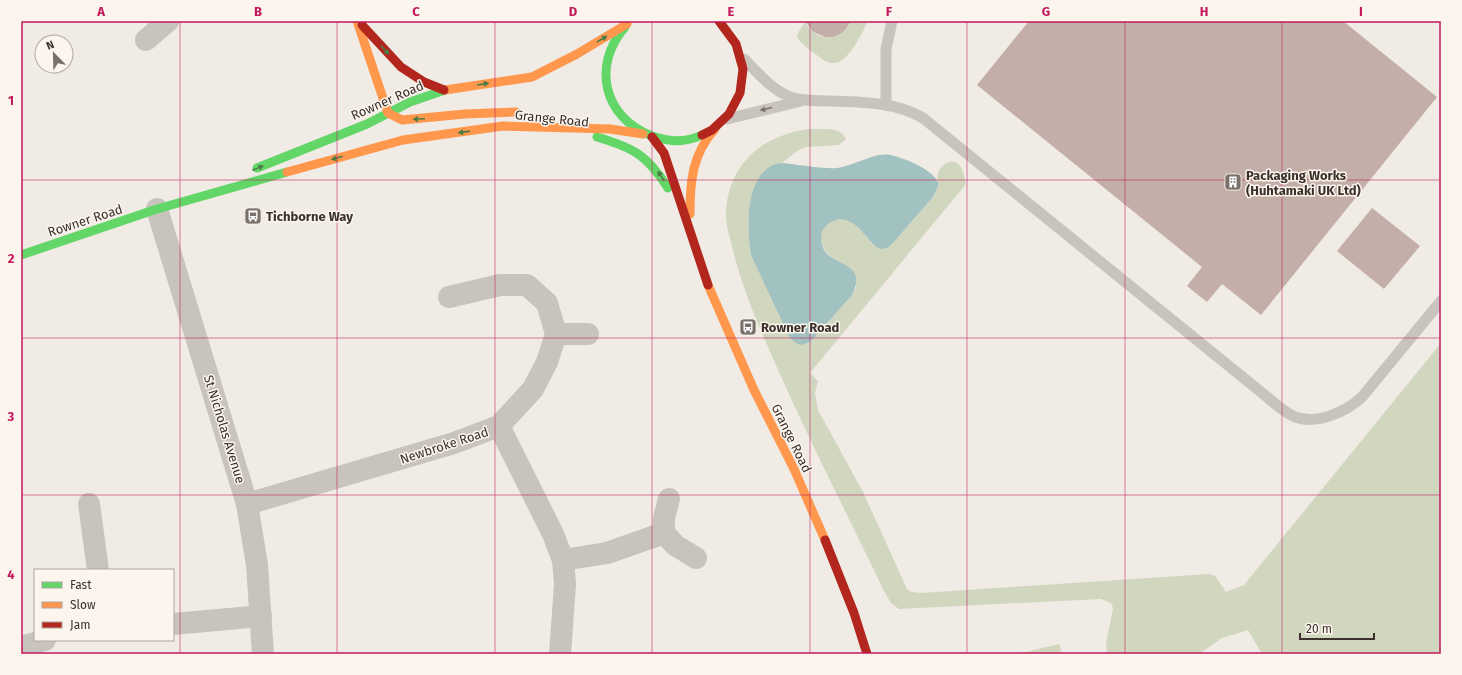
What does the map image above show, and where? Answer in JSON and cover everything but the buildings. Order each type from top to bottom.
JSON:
[{"type":"main road","points":[[358,21],[401,67],[424,82],[444,90]]},
{"type":"main road","points":[[358,21],[388,113],[402,120],[512,112],[527,114]]},
{"type":"main road","points":[[719,21],[728,30],[736,43],[741,56],[743,69],[741,91],[734,108],[722,122]]},
{"type":"main road","points":[[629,22],[618,35],[611,48],[607,62],[606,78],[610,94],[617,110],[628,123],[648,136]]},
{"type":"main road","name":"Rowner Road","points":[[251,171],[367,124],[410,102],[444,90],[532,77],[577,54],[629,22]]},
{"type":"main road","points":[[736,43],[737,28]]},
{"type":"main road","points":[[549,118],[610,128]]},
{"type":"main road","name":"Rowner Road","points":[[21,255],[157,209],[403,140],[503,126],[610,128],[668,141],[686,140],[704,135],[722,122]]},
{"type":"main road","name":"Grange Road","points":[[691,235],[690,191],[696,162],[703,142],[707,136],[722,122]]},
{"type":"main road","name":"Grange Road","points":[[503,126],[577,132],[637,150],[648,159],[658,171],[672,195],[691,235]]},
{"type":"main road","name":"Grange Road","points":[[648,136],[664,153],[697,256],[712,295],[754,390],[794,469],[826,540],[854,613],[867,654]]},
{"type":"main road","name":"Rowner Road","points":[[157,209],[236,177]]},
{"type":"street","points":[[146,40],[168,21]]},
{"type":"street","name":"St Nicholas Avenue","points":[[157,209],[247,504],[257,565],[263,654]]},
{"type":"street","points":[[449,297],[500,285],[527,286],[547,303],[556,334],[547,362],[533,389],[499,426]]},
{"type":"street","points":[[556,334],[588,334]]},
{"type":"street","name":"Newbroke Road","points":[[247,504],[454,443],[499,426],[553,534],[563,560],[565,584],[560,654]]},
{"type":"street","points":[[669,498],[664,518],[664,533],[675,545],[696,558]]},
{"type":"street","points":[[89,504],[98,569]]},
{"type":"street","points":[[563,560],[607,553],[664,533]]},
{"type":"street","points":[[174,624],[261,616]]},
{"type":"street","points":[[21,647],[42,641]]},
{"type":"lane","points":[[886,105],[886,49],[892,21]]},
{"type":"lane","points":[[741,56],[774,88],[790,97],[804,100],[886,105],[912,112],[931,123],[1261,392],[1286,412],[1297,418],[1307,419],[1328,417],[1346,410],[1354,404],[1362,397],[1441,301]]},
{"type":"lane","points":[[722,122],[804,100]]},
{"type":"green space","points":[[851,21],[868,21],[850,52],[845,58],[834,63],[825,61],[806,47],[797,37],[805,22],[815,34],[828,37],[841,33]]},
{"type":"green space","points":[[808,129],[835,130],[840,132],[846,139],[839,145],[806,147],[797,151],[782,163],[770,167],[758,179],[754,189],[748,221],[751,255],[758,268],[813,339],[852,295],[856,287],[850,271],[846,266],[832,258],[823,247],[821,238],[822,230],[831,222],[837,219],[843,219],[849,221],[860,229],[873,244],[893,243],[933,197],[938,188],[937,175],[943,166],[950,162],[955,162],[958,164],[963,172],[966,184],[810,373],[818,381],[815,393],[818,410],[863,492],[907,589],[911,592],[921,593],[1209,574],[1215,576],[1226,592],[1244,585],[1441,343],[1441,654],[1262,654],[1248,630],[1222,638],[1199,654],[1107,654],[1106,644],[1113,608],[1111,603],[1101,599],[899,609],[891,603],[776,366],[744,288],[727,226],[726,209],[729,192],[742,164],[764,145],[777,138],[792,132]]},
{"type":"green space","points":[[1059,644],[1062,654],[1017,654]]},
{"type":"water","points":[[878,155],[895,156],[910,161],[925,169],[936,178],[938,183],[937,188],[933,197],[887,248],[880,249],[856,226],[846,220],[839,219],[825,227],[821,237],[822,246],[825,252],[835,260],[851,269],[856,277],[856,284],[852,295],[813,339],[801,345],[798,344],[789,336],[751,255],[749,244],[749,215],[755,187],[761,175],[770,167],[782,163],[822,168],[837,168]]},
{"type":"traffic: fast","points":[[625,27],[614,42],[608,58],[606,74],[608,89],[613,104],[623,117],[636,128],[652,136],[665,140],[677,141],[695,138],[702,135]]},
{"type":"traffic: fast","points":[[257,168],[367,124],[410,102],[445,90]]},
{"type":"traffic: fast","points":[[597,137],[621,145],[638,154],[646,160],[668,188]]},
{"type":"traffic: fast","points":[[21,255],[157,209],[287,172]]},
{"type":"traffic: slow","points":[[357,21],[388,113],[402,120],[465,114],[516,112]]},
{"type":"traffic: slow","points":[[445,90],[532,77],[577,54],[627,24]]},
{"type":"traffic: slow","points":[[287,172],[403,140],[503,126],[610,129],[643,134]]},
{"type":"traffic: slow","points":[[690,214],[692,180],[697,158],[701,148],[715,129]]},
{"type":"traffic: slow","points":[[708,285],[754,390],[794,469],[825,540]]},
{"type":"traffic: jam","points":[[702,135],[712,130],[729,114],[740,93],[743,69],[736,44],[719,21]]},
{"type":"traffic: jam","points":[[362,25],[401,67],[424,82],[444,90]]},
{"type":"traffic: jam","points":[[652,137],[664,153],[708,285]]},
{"type":"traffic: jam","points":[[825,540],[854,613],[867,654]]},
{"type":"place","name":"Packaging Works (Huhtamaki UK Ltd)","points":[[1233,182]]},
{"type":"place","name":"Tichborne Way","points":[[253,216]]},
{"type":"place","name":"Rowner Road","points":[[748,327]]}]
